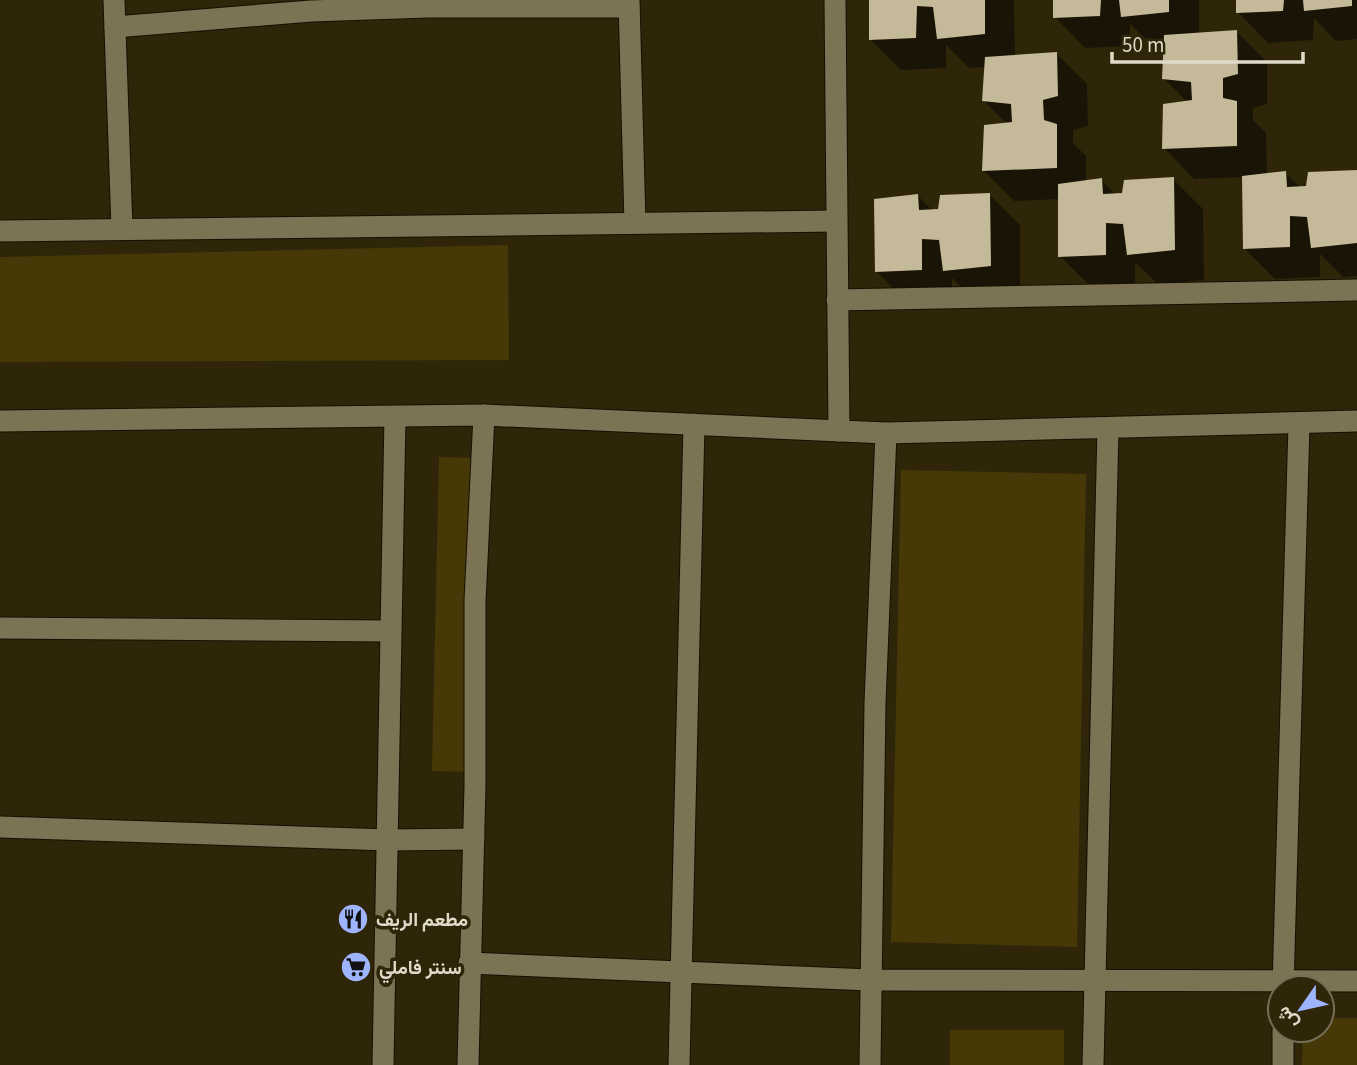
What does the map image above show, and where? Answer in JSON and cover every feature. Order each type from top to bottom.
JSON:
[{"type":"street","points":[[114,0],[122,229]]},
{"type":"street","points":[[835,0],[839,431]]},
{"type":"street","points":[[115,27],[311,6],[428,3],[629,4],[635,223]]},
{"type":"street","points":[[0,231],[836,221]]},
{"type":"street","points":[[837,300],[1357,290]]},
{"type":"street","points":[[468,1065],[474,839],[475,601],[484,415]]},
{"type":"street","points":[[0,421],[484,415],[886,433],[1357,421]]},
{"type":"street","points":[[383,1065],[395,417]]},
{"type":"street","points":[[679,1065],[694,424]]},
{"type":"street","points":[[1283,974],[1299,424]]},
{"type":"street","points":[[1093,1065],[1108,428]]},
{"type":"street","points":[[870,1065],[875,703],[886,433]]},
{"type":"street","points":[[0,628],[391,631]]},
{"type":"street","points":[[0,827],[388,840],[474,839]]},
{"type":"street","points":[[469,963],[870,980],[1266,985]]},
{"type":"street","points":[[1336,982],[1357,981]]},
{"type":"street","points":[[1283,1044],[1283,1065]]},
{"type":"shaded area","points":[[508,245],[509,360],[0,362],[0,257]]},
{"type":"shaded area","points":[[439,457],[478,458],[471,772],[432,771]]},
{"type":"shaded area","points":[[901,470],[1086,474],[1077,947],[891,942]]},
{"type":"shaded area","points":[[1336,1018],[1357,1018],[1357,1065],[1302,1065],[1303,1044],[1336,1044]]},
{"type":"shaded area","points":[[950,1030],[1064,1030],[1064,1065],[950,1065]]},
{"type":"building","points":[[869,0],[985,0],[985,34],[937,39],[933,7],[917,6],[916,38],[869,40]]},
{"type":"building","points":[[1053,0],[1101,0],[1100,16],[1053,18]]},
{"type":"building","points":[[1119,0],[1169,0],[1169,12],[1121,17]]},
{"type":"building","points":[[1236,0],[1284,0],[1283,11],[1236,13]]},
{"type":"building","points":[[1303,0],[1352,0],[1352,6],[1304,11]]},
{"type":"building","points":[[1237,30],[1238,74],[1223,78],[1223,98],[1237,101],[1237,146],[1162,149],[1163,104],[1192,100],[1191,82],[1162,79],[1164,35]]},
{"type":"building","points":[[1057,52],[1058,96],[1043,100],[1044,120],[1057,124],[1057,168],[982,171],[984,125],[1012,122],[1011,104],[982,101],[985,57]]},
{"type":"building","points":[[1357,170],[1357,243],[1311,248],[1307,217],[1290,216],[1290,247],[1243,249],[1242,176],[1286,171],[1287,187],[1306,186],[1308,172]]},
{"type":"building","points":[[1174,177],[1175,250],[1127,255],[1123,224],[1106,223],[1106,255],[1058,257],[1058,184],[1102,178],[1103,194],[1122,193],[1124,180]]},
{"type":"building","points":[[990,193],[991,266],[943,271],[939,240],[922,239],[922,270],[875,272],[874,199],[918,194],[919,210],[938,209],[940,195]]},
{"type":"place","name":"مطعم الريف","points":[[353,919]]},
{"type":"place","name":"سنتر فاملي","points":[[356,967]]}]
